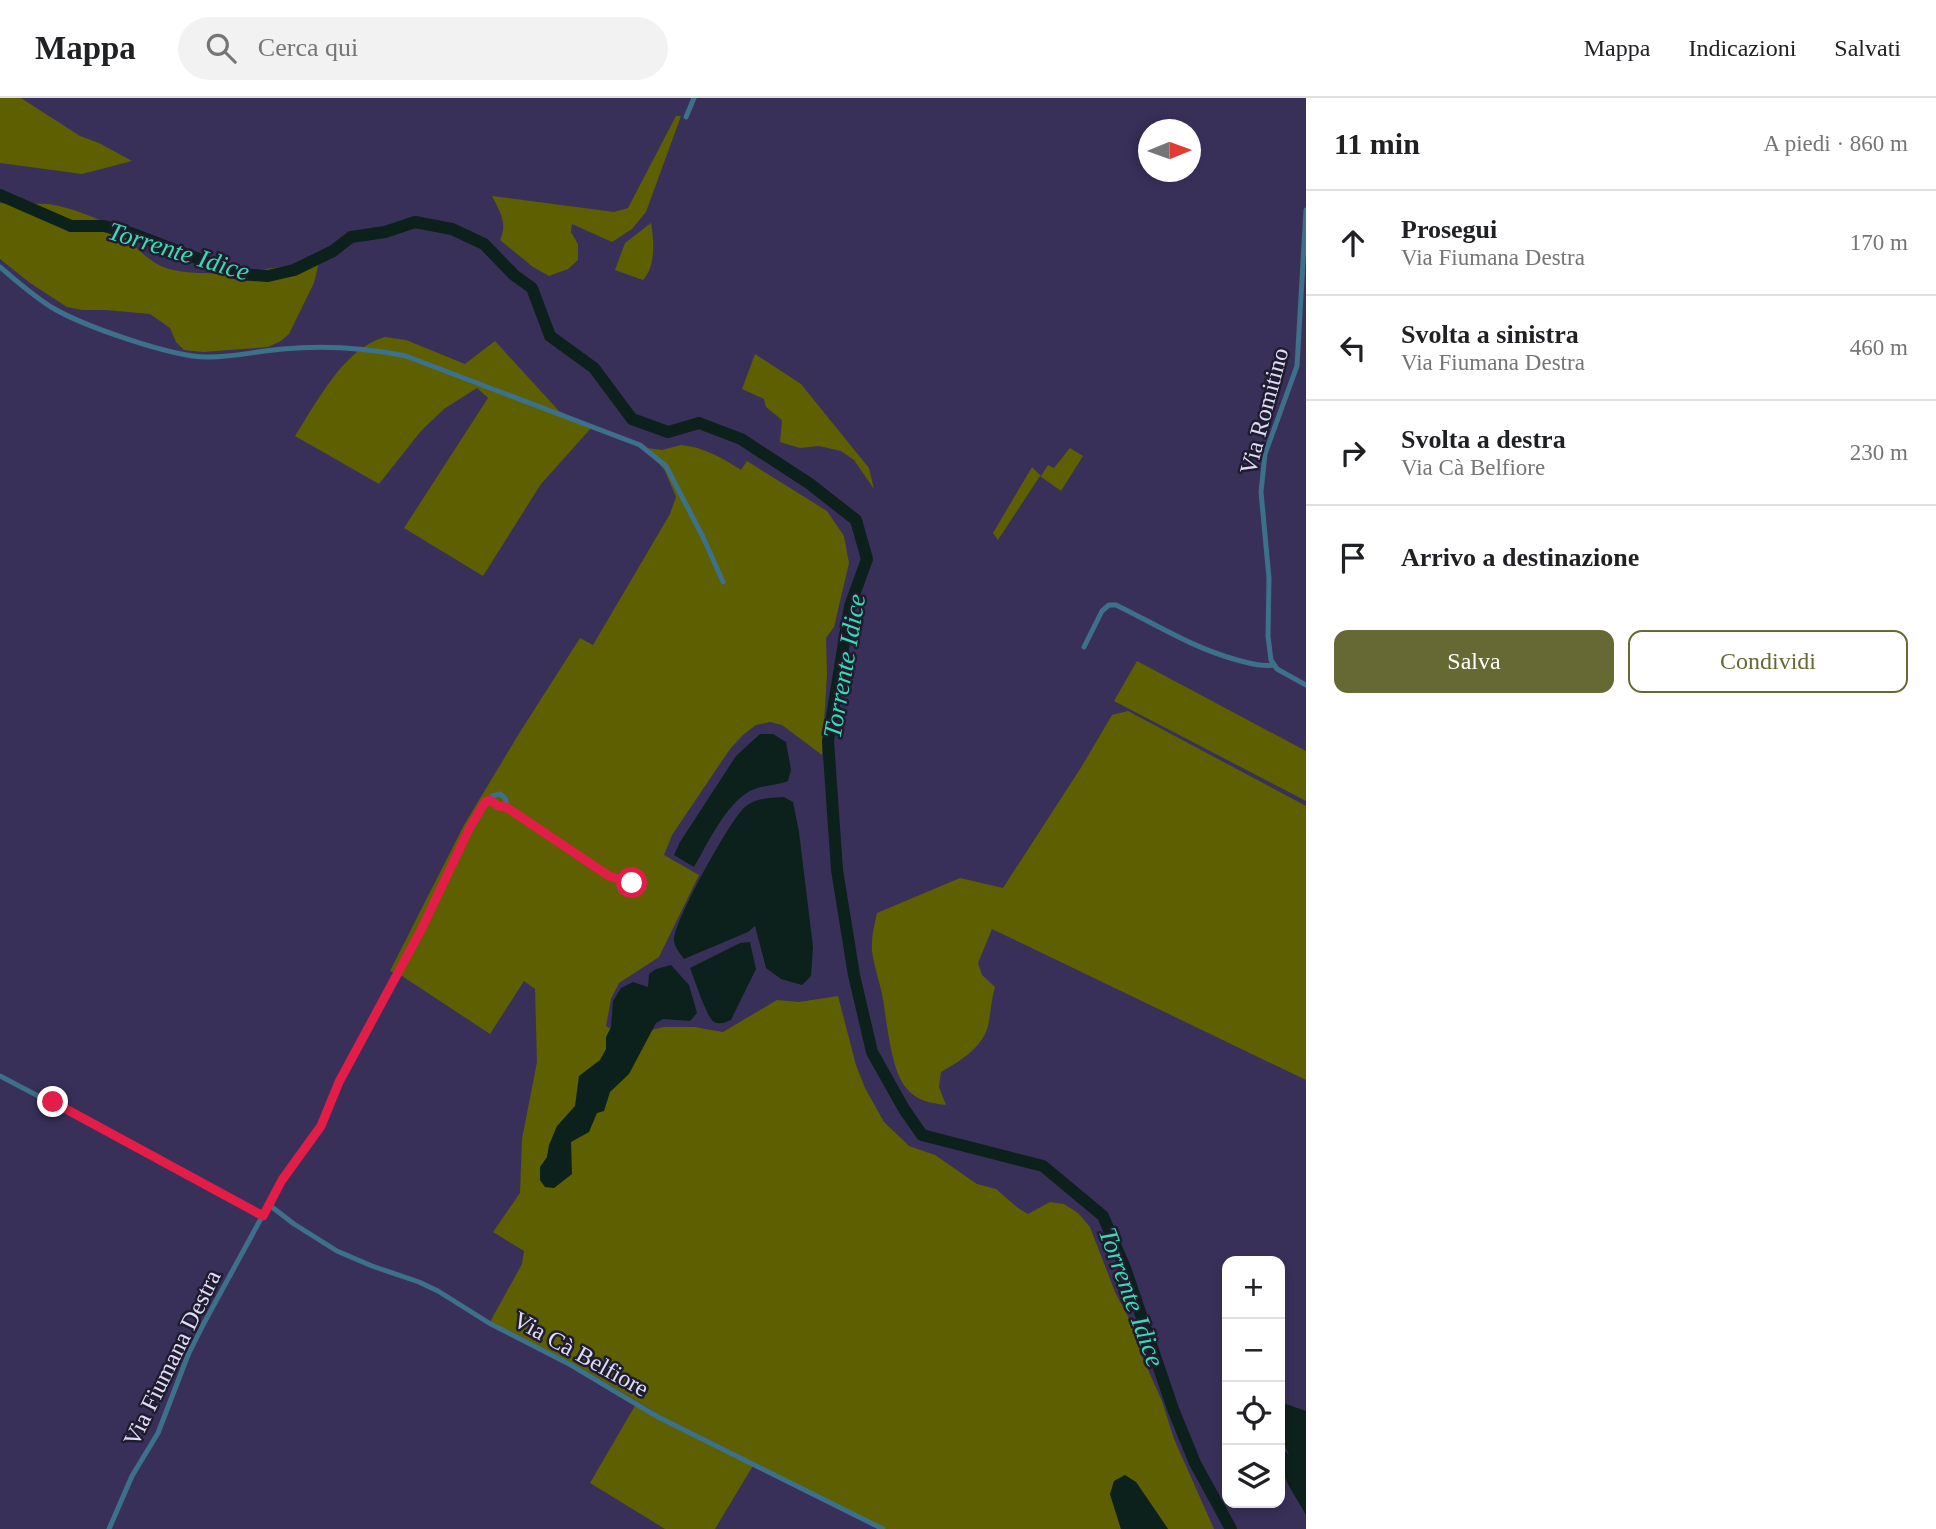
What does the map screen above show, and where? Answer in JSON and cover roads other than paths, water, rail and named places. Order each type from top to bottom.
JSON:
[{"type":"street","points":[[686,117],[695,98]]},
{"type":"street","name":"Via Romitino","points":[[1274,665],[1268,636],[1269,578],[1262,513],[1262,471],[1272,434],[1297,366],[1306,210]]},
{"type":"street","points":[[0,267],[35,296],[75,319],[181,354],[207,357],[333,347],[377,350],[406,356],[640,445],[666,466],[723,582]]},
{"type":"street","points":[[1084,647],[1102,611],[1109,605],[1127,610],[1173,636],[1212,653],[1256,665],[1274,665],[1306,685]]},
{"type":"street","points":[[506,807],[507,801],[499,794],[492,796],[490,800],[498,806],[506,807],[609,876],[644,888]]},
{"type":"street","name":"Via Fiumana Destra","points":[[109,1529],[132,1476],[158,1433],[188,1355],[204,1323],[268,1204],[321,1126],[339,1082],[421,930],[469,829],[485,802],[490,800]]},
{"type":"street","points":[[0,1076],[263,1216]]},
{"type":"street","name":"Via Cà Belfiore","points":[[268,1204],[337,1251],[438,1291],[506,1333],[571,1365],[657,1417],[883,1529]]},
{"type":"waterway","name":"Torrente Idice","points":[[0,195],[71,226],[104,226],[131,233],[238,274],[268,276],[294,270],[333,251],[351,237],[385,232],[415,222],[452,229],[484,244],[514,275],[532,288],[550,336],[594,368],[632,419],[668,432],[699,423],[741,439],[810,484],[856,520],[867,559],[850,606],[828,741],[837,870],[854,975],[872,1052],[922,1135],[1043,1166],[1103,1216],[1125,1268],[1173,1409],[1195,1463],[1231,1529]]}]
